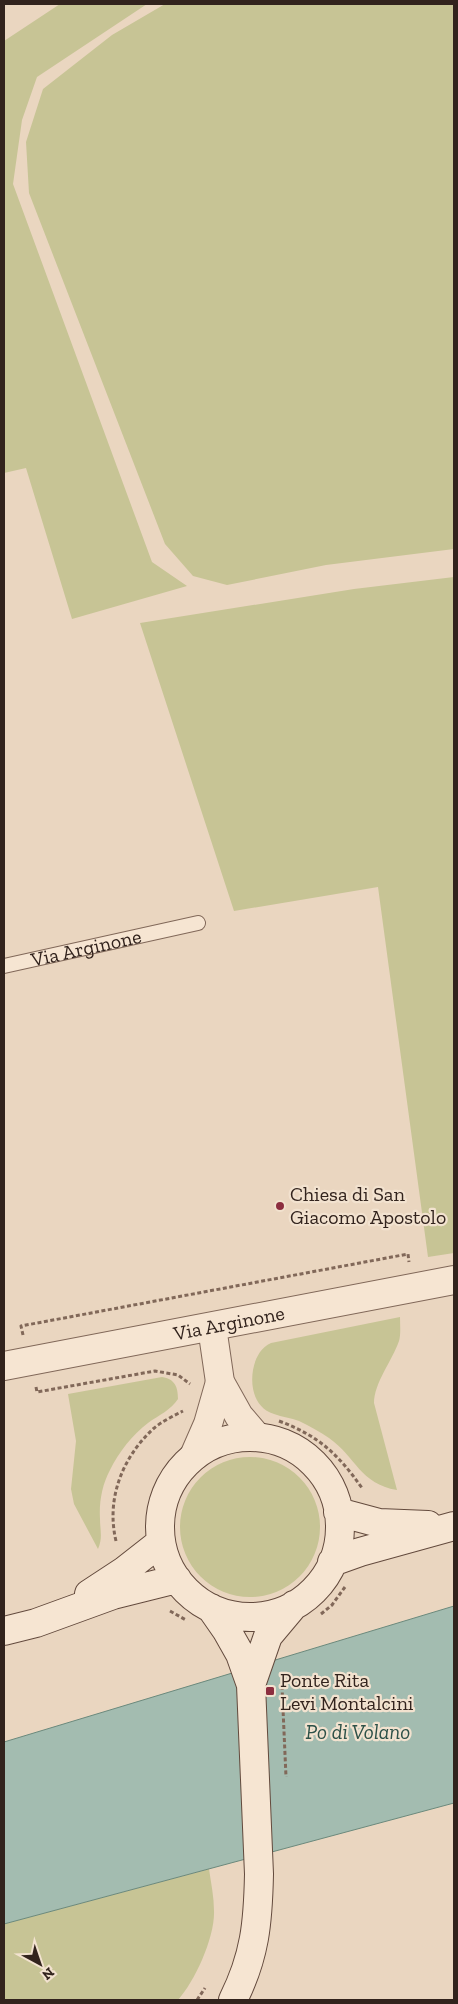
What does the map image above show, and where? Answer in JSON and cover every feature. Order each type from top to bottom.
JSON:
[{"type":"main road","name":"Via Arginone","points":[[19,1356],[212,1327],[454,1280]]},
{"type":"main road","points":[[212,1327],[220,1382],[239,1416],[267,1428],[282,1443],[296,1450],[316,1466],[330,1486],[356,1509],[379,1523],[454,1526]]},
{"type":"main road","points":[[194,1456],[208,1424],[220,1382]]},
{"type":"main road","points":[[233,2000],[241,1984],[250,1957],[256,1934],[258,1906],[259,1874],[251,1685],[240,1654],[227,1631],[201,1616],[170,1568],[161,1542],[160,1517],[166,1493],[173,1479],[194,1456],[208,1447],[267,1428]]},
{"type":"main road","points":[[251,1685],[268,1636],[305,1611],[308,1595],[320,1582],[332,1562],[339,1532],[356,1509]]},
{"type":"main road","points":[[332,1562],[360,1552],[454,1526]]},
{"type":"main road","points":[[54,1617],[124,1571],[161,1542]]},
{"type":"main road","points":[[4,1631],[36,1624],[113,1595],[176,1579]]},
{"type":"main road","points":[[201,1616],[255,1616],[305,1611]]},
{"type":"lane","name":"Via Arginone","points":[[4,966],[198,923]]},
{"type":"path","points":[[194,1390],[178,1374],[155,1371],[37,1392],[19,1356],[21,1326],[408,1254],[409,1263]]},
{"type":"path","points":[[118,1546],[114,1530],[113,1506],[121,1474],[136,1449],[154,1428],[190,1406]]},
{"type":"path","points":[[267,1428],[318,1439],[336,1456],[356,1509]]},
{"type":"path","points":[[305,1611],[332,1605],[344,1590],[353,1573],[360,1552]]},
{"type":"path","points":[[162,1609],[201,1616]]},
{"type":"path","points":[[282,1678],[286,1784]]},
{"type":"path","points":[[198,2000],[206,1986]]},
{"type":"shaded area","points":[[60,4],[147,4],[37,77],[22,120],[13,184],[152,562],[187,586],[72,619],[26,468],[4,473],[4,41]]},
{"type":"shaded area","points":[[165,4],[454,4],[454,549],[326,565],[227,585],[193,576],[165,544],[29,193],[26,142],[43,89],[112,35]]},
{"type":"shaded area","points":[[454,577],[454,1253],[428,1257],[378,887],[234,911],[140,623],[354,589]]},
{"type":"shaded area","points":[[400,1317],[399,1341],[380,1380],[374,1403],[397,1490],[385,1487],[366,1476],[346,1453],[329,1438],[299,1421],[274,1414],[262,1407],[253,1390],[252,1377],[259,1354],[271,1343]]},
{"type":"shaded area","points":[[162,1377],[175,1384],[178,1399],[126,1444],[107,1476],[101,1500],[101,1538],[98,1549],[74,1504],[71,1489],[76,1441],[68,1394]]},
{"type":"shaded area","points":[[250,1457],[277,1463],[289,1469],[299,1478],[308,1488],[314,1500],[320,1527],[314,1554],[308,1566],[299,1576],[289,1585],[277,1591],[250,1597],[223,1591],[211,1585],[201,1576],[192,1566],[186,1554],[180,1527],[186,1500],[192,1488],[201,1478],[211,1469],[223,1463]]},
{"type":"shaded area","points":[[209,1869],[214,1906],[208,1946],[191,1982],[178,2000],[4,2000],[4,1924]]},
{"type":"water","name":"Po di Volano","points":[[454,1606],[454,1803],[4,1924],[4,1742]]},
{"type":"place","name":"Chiesa di San Giacomo Apostolo","points":[[280,1206]]},
{"type":"place","name":"Ponte Rita Levi Montalcini","points":[[270,1691]]}]
